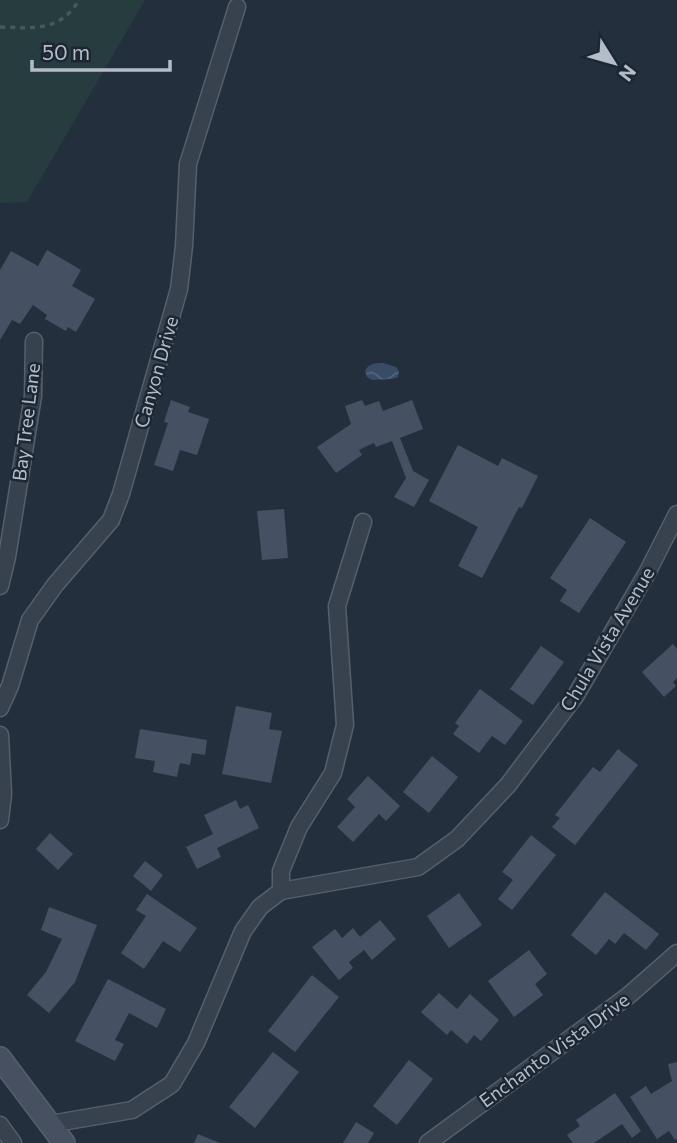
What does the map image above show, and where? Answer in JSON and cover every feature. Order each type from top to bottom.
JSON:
[{"type":"street","name":"Canyon Drive","points":[[0,708],[10,686],[30,620],[55,585],[111,520],[121,494],[179,289],[188,164],[237,6]]},
{"type":"street","name":"Bay Tree Lane","points":[[0,586],[33,396],[34,341]]},
{"type":"street","name":"Chula Vista Avenue","points":[[281,891],[418,867],[457,839],[508,785],[576,695],[648,573],[677,514]]},
{"type":"street","points":[[50,1124],[132,1110],[172,1084],[196,1043],[243,931],[260,907],[281,891],[281,871],[299,827],[333,773],[345,725],[337,607],[363,522]]},
{"type":"street","points":[[0,735],[3,794],[0,820]]},
{"type":"street","name":"Enchanto Vista Drive","points":[[428,1143],[628,996],[677,953]]},
{"type":"street","points":[[0,1058],[64,1143]]},
{"type":"street","points":[[0,1125],[13,1143]]},
{"type":"path","points":[[0,27],[40,27],[57,22],[65,18],[79,0]]},
{"type":"green space","points":[[0,0],[145,0],[27,202],[0,203]]},
{"type":"water","points":[[383,363],[396,367],[399,371],[398,377],[372,380],[367,377],[365,371],[368,366]]},
{"type":"building","points":[[47,250],[81,270],[72,286],[95,299],[76,332],[68,327],[66,331],[45,319],[47,315],[33,305],[20,324],[12,320],[0,340],[0,270],[11,251],[38,266]]},
{"type":"building","points":[[171,400],[190,407],[188,412],[209,419],[197,455],[180,450],[173,471],[154,465],[168,423],[164,422]]},
{"type":"building","points":[[362,400],[365,406],[379,401],[383,411],[412,400],[423,429],[400,438],[413,471],[429,480],[414,507],[394,497],[406,478],[392,441],[376,447],[374,443],[359,450],[362,455],[336,473],[317,447],[351,424],[345,406]]},
{"type":"building","points":[[458,445],[498,466],[502,458],[538,476],[482,578],[458,566],[478,527],[429,501]]},
{"type":"building","points":[[284,509],[288,558],[262,560],[257,511]]},
{"type":"building","points":[[590,518],[626,542],[579,613],[560,601],[567,590],[550,578]]},
{"type":"building","points":[[673,644],[677,649],[677,678],[673,682],[676,686],[664,697],[642,672]]},
{"type":"building","points":[[541,646],[564,662],[533,705],[510,689]]},
{"type":"building","points":[[480,689],[523,721],[505,745],[492,736],[479,753],[453,734],[459,726],[455,723]]},
{"type":"building","points":[[236,706],[272,713],[269,729],[282,731],[271,783],[222,774]]},
{"type":"building","points":[[140,729],[207,740],[205,755],[192,753],[190,765],[180,763],[177,777],[153,772],[155,761],[135,758]]},
{"type":"building","points":[[618,749],[638,765],[575,845],[552,827],[560,818],[555,815],[593,767],[600,772]]},
{"type":"building","points":[[432,756],[458,777],[429,813],[403,792]]},
{"type":"building","points":[[368,776],[400,806],[386,821],[379,814],[353,842],[337,827],[355,807],[347,799]]},
{"type":"building","points":[[236,800],[240,809],[248,805],[259,828],[217,848],[221,857],[197,869],[186,847],[213,834],[204,815]]},
{"type":"building","points":[[50,833],[73,854],[58,870],[36,849]]},
{"type":"building","points":[[531,835],[556,855],[512,910],[498,899],[513,880],[502,872]]},
{"type":"building","points":[[145,861],[163,875],[151,891],[133,876]]},
{"type":"building","points":[[605,892],[659,934],[646,950],[624,933],[615,944],[609,939],[596,955],[571,935]]},
{"type":"building","points":[[459,893],[482,925],[449,948],[427,916]]},
{"type":"building","points":[[147,894],[197,928],[180,952],[163,941],[144,969],[121,953],[146,916],[136,910]]},
{"type":"building","points":[[49,907],[97,925],[75,982],[49,1013],[27,995],[46,972],[62,939],[41,930]]},
{"type":"building","points":[[380,920],[396,939],[372,960],[364,950],[349,962],[353,968],[339,980],[312,947],[335,929],[342,938],[353,928],[360,937]]},
{"type":"building","points":[[529,950],[547,974],[535,984],[543,995],[514,1017],[488,981]]},
{"type":"building","points":[[312,975],[339,997],[295,1052],[268,1031]]},
{"type":"building","points":[[108,979],[166,1009],[157,1028],[129,1013],[115,1040],[124,1044],[115,1061],[75,1041]]},
{"type":"building","points":[[439,993],[457,1009],[470,994],[499,1020],[481,1041],[474,1035],[467,1044],[451,1030],[447,1035],[421,1012]]},
{"type":"building","points":[[273,1052],[299,1072],[255,1128],[229,1107]]},
{"type":"building","points":[[409,1060],[433,1079],[397,1125],[373,1106]]},
{"type":"building","points":[[677,1062],[677,1139],[675,1140],[669,1131],[657,1139],[630,1097],[646,1086],[651,1094],[672,1081],[668,1064]]},
{"type":"building","points":[[615,1093],[641,1131],[632,1138],[622,1124],[594,1143],[573,1143],[567,1135],[580,1126],[576,1120]]},
{"type":"building","points":[[356,1122],[374,1133],[368,1143],[343,1143]]},
{"type":"building","points":[[198,1134],[220,1143],[194,1143]]}]
